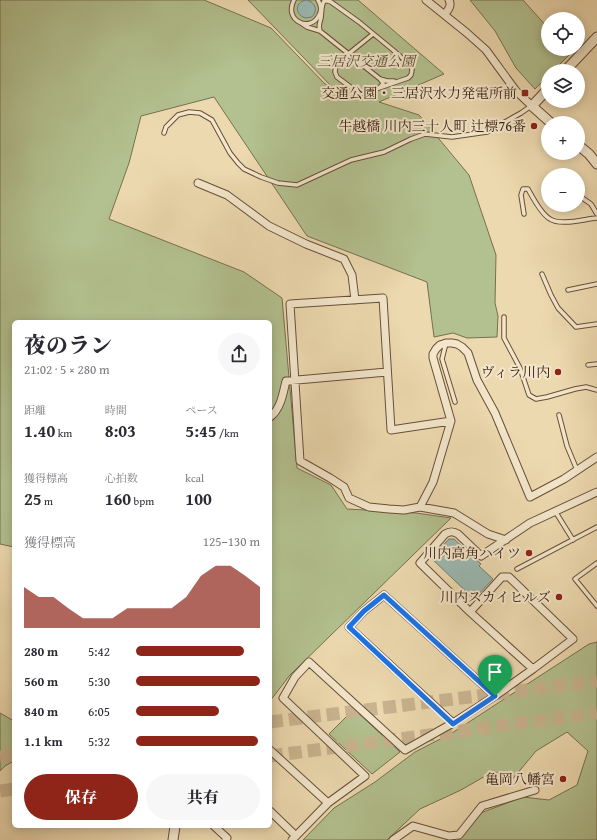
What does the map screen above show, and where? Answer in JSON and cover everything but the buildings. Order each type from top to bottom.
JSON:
[{"type":"street","points":[[426,0],[445,14],[486,50],[516,91],[544,116]]},
{"type":"street","points":[[445,14],[450,7],[449,0]]},
{"type":"street","points":[[572,64],[597,37]]},
{"type":"street","points":[[532,106],[541,97]]},
{"type":"street","points":[[585,151],[597,164]]},
{"type":"street","points":[[198,183],[227,195],[269,226],[306,244],[344,259],[352,275],[355,300]]},
{"type":"street","points":[[451,421],[391,430],[383,298],[290,304],[300,461],[344,487],[349,498],[369,507],[404,510],[420,507],[454,513],[488,534],[506,540]]},
{"type":"street","points":[[420,507],[433,482],[451,421],[433,358],[433,354],[436,349],[440,345],[446,343],[457,344],[468,353],[477,380],[495,413],[530,497],[564,480],[597,457]]},
{"type":"street","points":[[272,416],[280,403],[286,380],[387,372]]},
{"type":"street","points":[[533,670],[470,612],[420,563],[445,534],[454,531],[481,556],[530,523],[597,492]]},
{"type":"street","points":[[272,813],[294,838],[328,803],[366,776],[283,698],[295,677],[309,662],[405,750],[453,724],[533,670],[573,639],[509,577],[502,577],[470,612]]},
{"type":"street","points":[[453,724],[349,627],[364,611],[384,595],[495,696]]},
{"type":"street","points":[[272,752],[328,803]]},
{"type":"street","points":[[393,840],[413,826],[449,836],[459,835],[482,806],[535,790]]},
{"type":"street","points":[[173,840],[175,828]]},
{"type":"street","points":[[216,828],[227,838],[226,840]]},
{"type":"lane","points":[[294,0],[291,9],[294,18],[297,21],[307,27],[320,31],[380,79],[393,82],[408,78],[411,75],[411,66],[373,34],[331,2],[324,2],[318,18],[315,21],[306,24],[301,23]]},
{"type":"lane","points":[[318,0],[321,9],[321,17],[318,26],[320,31]]},
{"type":"lane","points":[[373,34],[336,64],[335,72],[337,77],[353,89],[366,93],[401,80]]},
{"type":"lane","points":[[379,88],[383,83],[380,79]]},
{"type":"lane","points":[[164,133],[166,127],[178,116],[189,112],[200,113],[212,120],[230,153],[244,169],[278,183],[297,185],[351,160],[384,152],[425,134],[452,136],[487,132],[532,106]]},
{"type":"lane","points":[[524,214],[521,195],[523,190],[528,189],[544,213],[556,222],[597,218]]},
{"type":"lane","points":[[585,200],[591,204],[597,214]]},
{"type":"lane","points":[[542,274],[558,308],[576,327],[597,324]]},
{"type":"lane","points":[[568,290],[597,284]]},
{"type":"lane","points":[[504,317],[504,338],[520,368],[529,395],[536,399],[586,387],[597,390]]},
{"type":"lane","points":[[446,343],[442,359],[455,402]]},
{"type":"lane","points":[[588,365],[597,364]]},
{"type":"lane","points":[[559,415],[567,446],[577,470]]},
{"type":"lane","points":[[555,511],[573,540]]},
{"type":"lane","points":[[517,569],[597,527]]},
{"type":"lane","points":[[597,563],[575,579],[597,606]]},
{"type":"green space","name":"三居沢交通公園","points":[[0,0],[204,0],[271,28],[325,84],[332,87],[248,0],[358,0],[444,74],[379,102],[419,115],[469,175],[496,255],[495,303],[498,316],[497,337],[467,338],[453,333],[434,337],[427,282],[307,236],[214,97],[141,116],[129,163],[109,219],[244,272],[282,298],[297,468],[331,485],[347,509],[416,513],[451,518],[290,675],[272,698],[272,320],[12,320],[12,547],[0,544]]},
{"type":"green space","points":[[470,0],[523,0],[541,20],[541,56],[568,56],[560,64],[541,64],[541,83],[535,89],[516,68],[495,31]]},
{"type":"green space","points":[[597,642],[597,840],[458,840],[478,814],[523,797],[549,800],[577,785],[588,751],[567,732],[536,751],[511,781],[494,771],[461,790],[420,809],[387,840],[303,840],[334,808],[375,782],[415,752],[452,733],[589,644]]},
{"type":"green space","points":[[354,709],[400,752],[372,774],[329,734]]},
{"type":"green space","points":[[0,713],[12,720],[12,762],[0,771]]},
{"type":"water","points":[[307,0],[314,5],[315,12],[312,17],[305,18],[299,14],[297,8],[300,3]]},
{"type":"water","points":[[449,539],[454,539],[481,564],[479,566],[493,579],[474,599],[431,558]]},
{"type":"tunnel","points":[[272,722],[597,681]]},
{"type":"tunnel","points":[[272,756],[597,713]]},
{"type":"tunnel","points":[[0,757],[12,755]]},
{"type":"tunnel","points":[[0,791],[12,789]]},
{"type":"place","name":"交通公園・三居沢水力発電所前","points":[[525,93]]},
{"type":"place","name":"牛越橋 川内三十人町 辻標76番","points":[[534,126]]},
{"type":"place","name":"ヴィラ川内","points":[[558,372]]},
{"type":"place","name":"川内高角ハイツ","points":[[529,553]]},
{"type":"place","name":"川内スカイヒルズ","points":[[559,597]]},
{"type":"place","name":"亀岡八幡宮","points":[[563,779]]},
{"type":"route","points":[[384,595],[495,696],[453,724],[349,627],[364,611],[384,595]]}]
